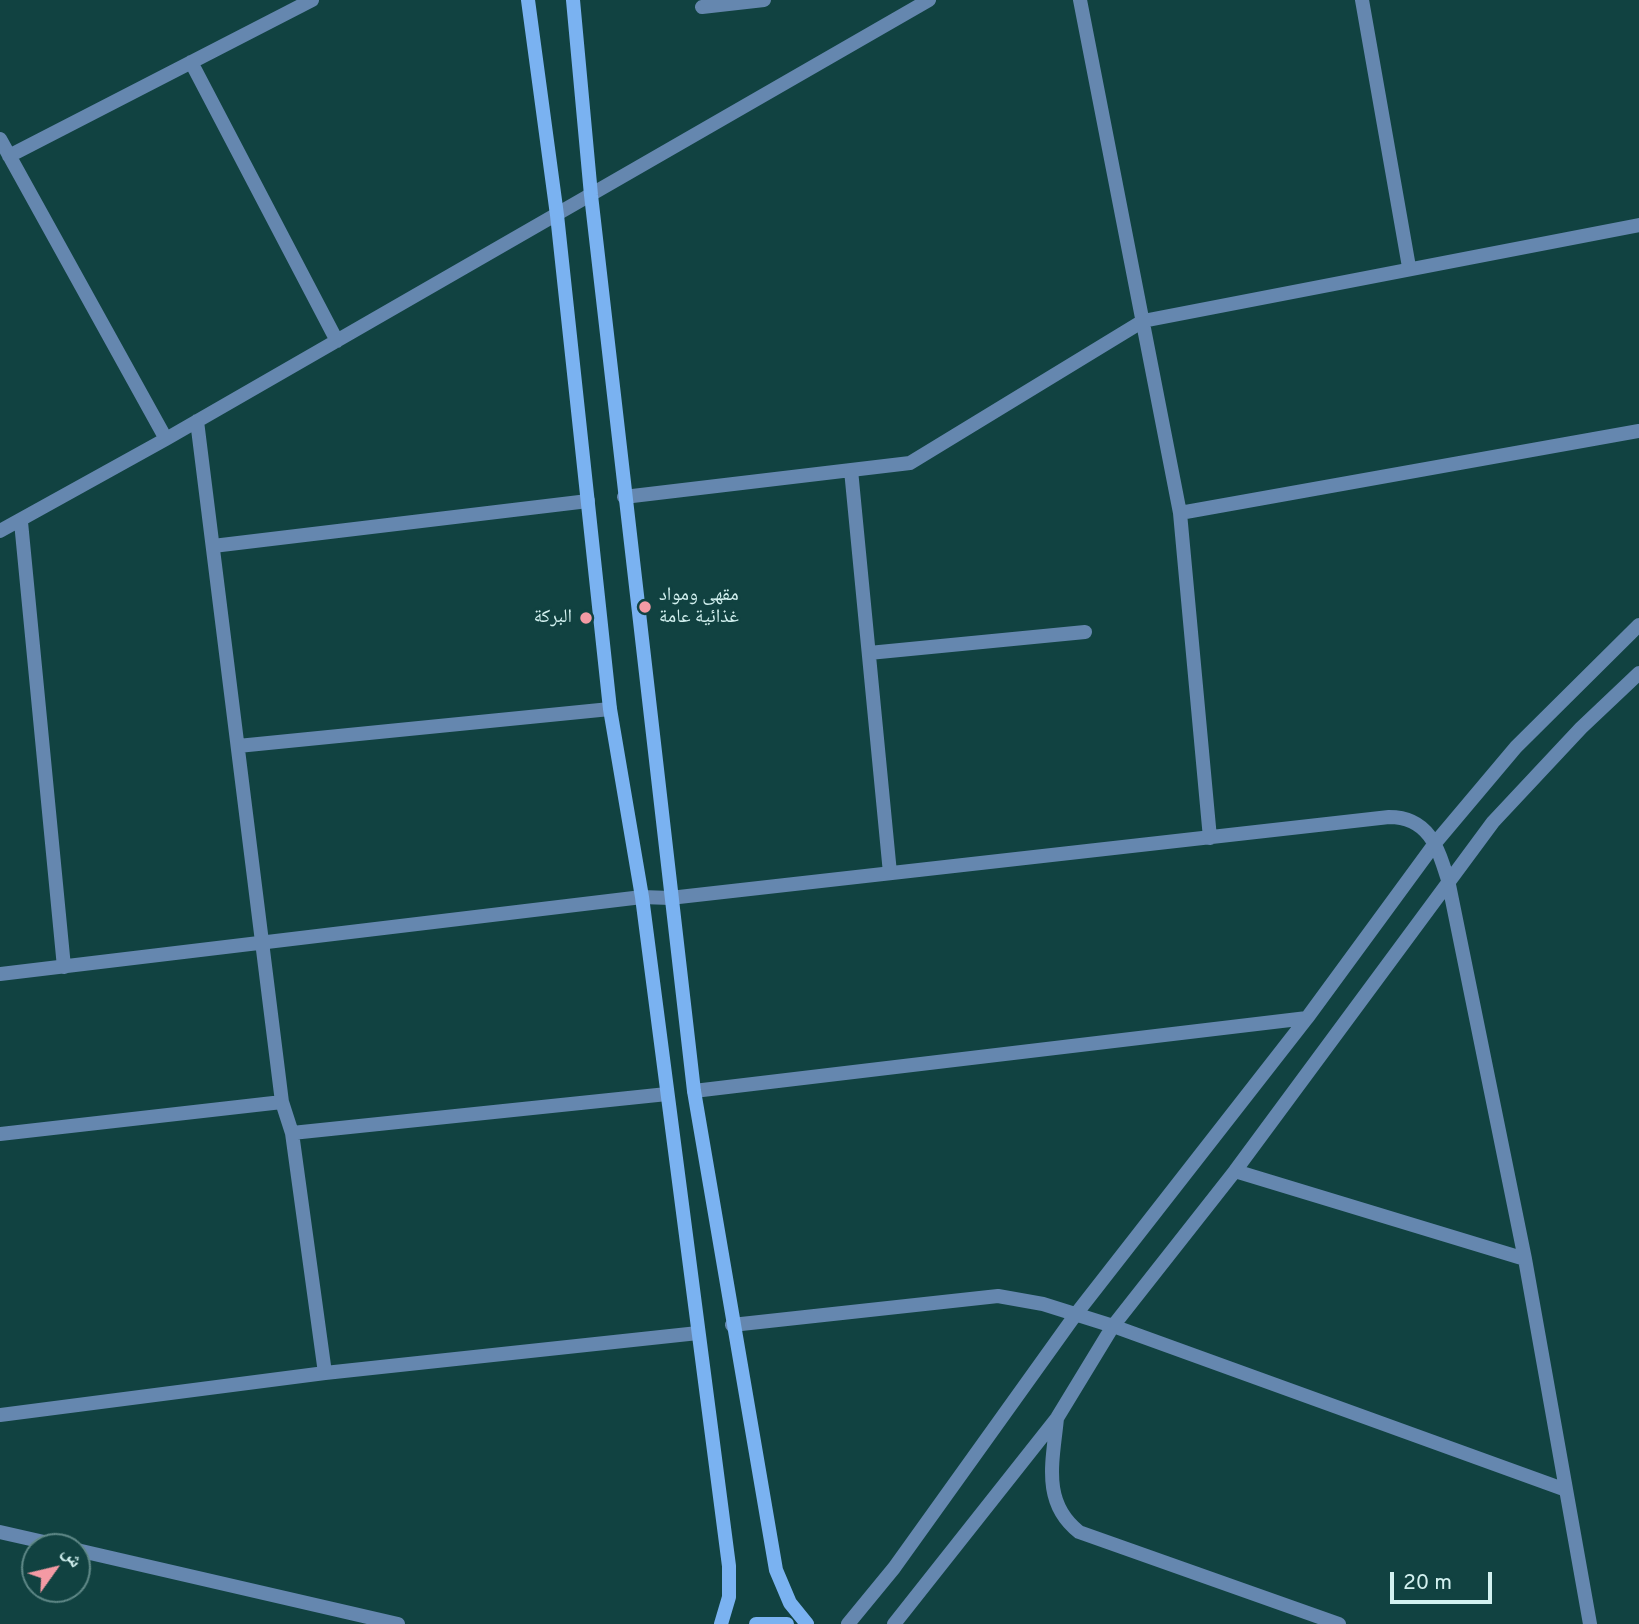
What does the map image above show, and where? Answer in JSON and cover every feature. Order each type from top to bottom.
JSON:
[{"type":"main road","points":[[528,0],[557,215],[610,709],[642,897],[730,1581],[721,1624]]},
{"type":"main road","points":[[573,0],[624,497],[694,1091],[776,1570],[790,1602],[807,1624]]},
{"type":"main road","points":[[756,1624],[787,1624]]},
{"type":"street","points":[[9,156],[313,0]]},
{"type":"street","points":[[702,7],[764,0]]},
{"type":"street","points":[[0,531],[21,522],[338,341],[929,0]]},
{"type":"street","points":[[1080,0],[1180,513],[1210,838]]},
{"type":"street","points":[[1362,0],[1409,267]]},
{"type":"street","points":[[191,62],[338,341]]},
{"type":"street","points":[[0,139],[166,439]]},
{"type":"street","points":[[624,497],[910,463],[1143,321],[1409,267],[1639,225]]},
{"type":"street","points":[[197,421],[282,1102],[292,1133],[325,1373]]},
{"type":"street","points":[[1180,513],[1639,431]]},
{"type":"street","points":[[851,470],[891,873]]},
{"type":"street","points":[[213,546],[588,501]]},
{"type":"street","points":[[21,522],[64,967]]},
{"type":"street","points":[[848,1624],[894,1568],[1076,1314],[1307,1018],[1436,842],[1516,747],[1639,625]]},
{"type":"street","points":[[869,653],[1085,632]]},
{"type":"street","points":[[894,1624],[1057,1418],[1113,1326],[1235,1171],[1493,822],[1581,728],[1639,673]]},
{"type":"street","points":[[238,746],[610,709]]},
{"type":"street","points":[[0,974],[642,897],[670,898],[1396,817],[1419,825],[1436,842],[1448,880],[1525,1259],[1590,1624]]},
{"type":"street","points":[[694,1091],[1307,1018]]},
{"type":"street","points":[[292,1133],[667,1094]]},
{"type":"street","points":[[0,1134],[282,1102]]},
{"type":"street","points":[[1235,1171],[1525,1259]]},
{"type":"street","points":[[733,1325],[998,1296],[1076,1314],[1113,1326],[1566,1490]]},
{"type":"street","points":[[0,1415],[325,1373],[698,1333]]},
{"type":"street","points":[[1057,1418],[1052,1492],[1061,1515],[1079,1532],[1339,1624]]},
{"type":"street","points":[[0,1532],[21,1537]]},
{"type":"street","points":[[91,1552],[398,1624]]},
{"type":"place","name":"مقهى ومواد غذائية عامة","points":[[645,607]]},
{"type":"place","name":"البركة","points":[[586,618]]}]
